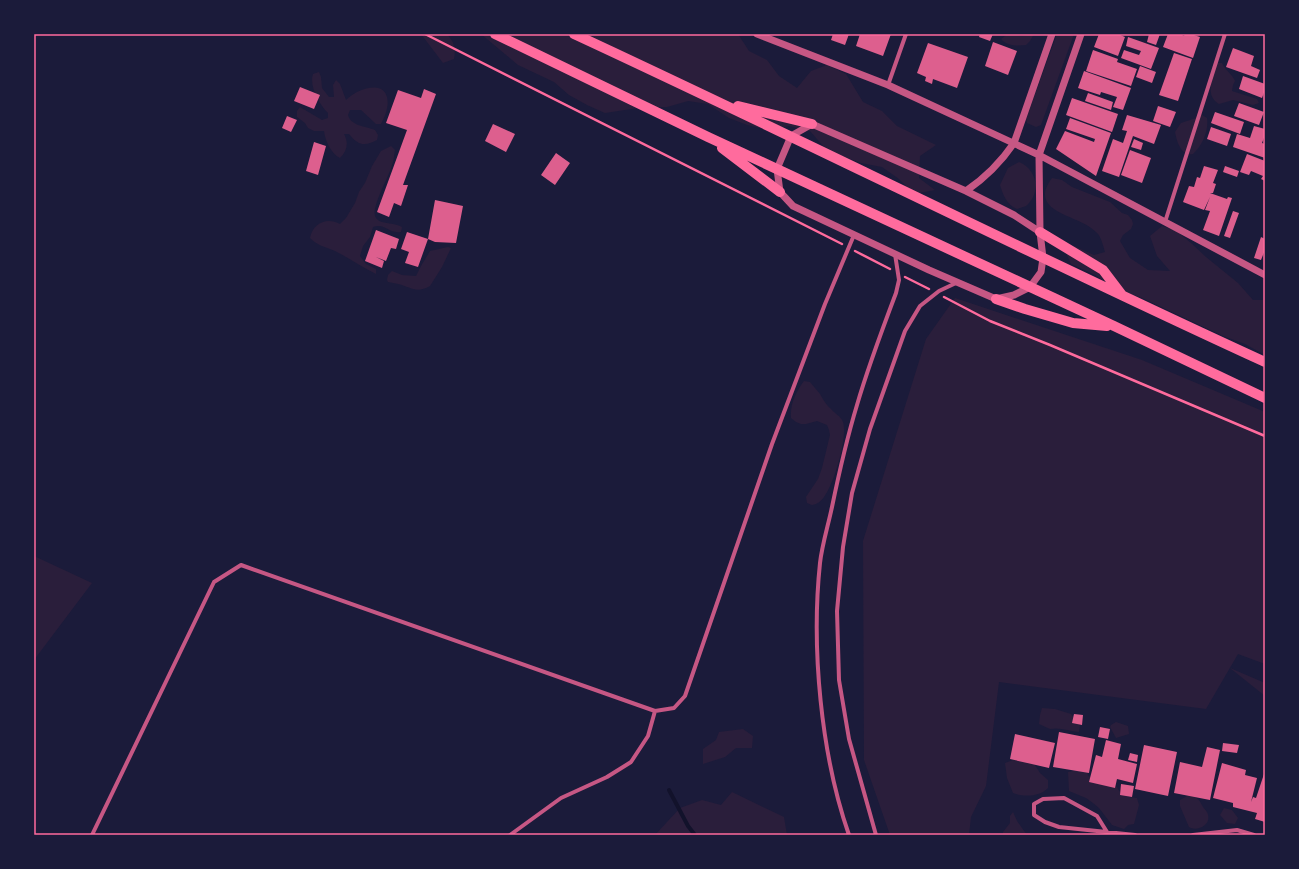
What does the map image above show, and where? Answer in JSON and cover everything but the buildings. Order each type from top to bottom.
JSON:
[{"type":"main road","points":[[495,34],[708,137],[1265,398]]},
{"type":"main road","points":[[574,34],[719,101],[1123,297],[1265,362]]},
{"type":"main road","points":[[719,101],[812,124]]},
{"type":"main road","points":[[708,137],[780,192]]},
{"type":"main road","points":[[1040,232],[1103,270],[1123,297]]},
{"type":"main road","points":[[996,299],[1073,323],[1114,326]]},
{"type":"street","points":[[888,86],[906,34]]},
{"type":"street","points":[[966,191],[979,182],[1006,155],[1014,144],[1052,34]]},
{"type":"street","points":[[1040,232],[1014,215],[966,191],[812,124],[791,136],[777,169],[780,192],[793,206],[956,283],[996,299],[1014,295],[1030,287],[1041,272],[1043,258],[1040,232],[1040,156],[1081,34]]},
{"type":"street","points":[[1164,223],[1225,34]]},
{"type":"street","points":[[761,35],[888,86],[1040,156],[1164,223],[1265,275]]},
{"type":"street","points":[[92,835],[214,582],[241,565],[655,712],[674,708],[685,696],[775,436],[825,304],[854,236]]},
{"type":"street","points":[[849,835],[843,819],[830,762],[821,705],[816,624],[820,562],[838,476],[857,404],[896,293],[898,280],[895,254]]},
{"type":"street","points":[[876,835],[849,739],[839,680],[837,611],[843,546],[852,493],[870,429],[905,331],[920,306],[939,291],[956,283]]},
{"type":"street","points":[[510,835],[561,798],[607,777],[631,762],[648,736],[655,712]]},
{"type":"street","points":[[1107,832],[1097,816],[1064,798],[1043,799],[1034,804],[1034,815],[1045,822],[1059,827],[1135,835]]},
{"type":"street","points":[[1193,835],[1237,830],[1254,835]]},
{"type":"shaded area","points":[[421,34],[447,34],[454,45],[454,59],[443,63]]},
{"type":"shaded area","points":[[481,34],[738,34],[749,51],[767,60],[779,76],[797,88],[811,71],[827,65],[846,74],[863,102],[882,111],[897,126],[936,145],[920,156],[919,178],[935,190],[914,194],[899,179],[882,167],[861,163],[842,156],[823,146],[810,131],[789,126],[768,130],[747,125],[729,118],[708,104],[688,101],[667,107],[645,107],[605,113],[569,95],[554,82],[518,65]]},
{"type":"shaded area","points":[[1008,34],[1021,36],[1034,34],[1026,45],[1012,45],[1001,39]]},
{"type":"shaded area","points":[[1057,34],[1074,34],[1041,125],[1036,127],[1027,123],[1026,119]]},
{"type":"shaded area","points":[[1217,63],[1222,63],[1234,79],[1235,81],[1232,91],[1257,99],[1259,103],[1253,105],[1233,100],[1219,104],[1214,100],[1211,85]]},
{"type":"shaded area","points":[[319,72],[322,88],[329,97],[334,97],[333,85],[336,80],[340,84],[346,100],[367,88],[381,89],[386,93],[387,106],[381,124],[376,124],[361,110],[350,110],[348,115],[355,124],[375,130],[378,135],[377,140],[368,144],[362,144],[355,141],[349,134],[344,134],[346,147],[340,158],[329,146],[324,131],[314,131],[308,128],[305,123],[297,117],[297,111],[300,107],[322,120],[328,118],[328,113],[318,100],[312,84],[313,74]]},
{"type":"shaded area","points":[[1199,113],[1207,118],[1206,133],[1202,143],[1193,154],[1185,153],[1180,148],[1175,132],[1181,123],[1196,118]]},
{"type":"shaded area","points":[[391,146],[395,150],[393,161],[377,200],[375,214],[376,218],[381,222],[395,224],[402,227],[401,232],[393,232],[381,226],[373,227],[370,237],[363,246],[360,256],[366,264],[376,269],[376,274],[335,251],[318,244],[310,238],[314,228],[317,225],[326,221],[340,224],[346,218],[381,151]]},
{"type":"shaded area","points":[[1019,162],[1028,168],[1032,173],[1035,188],[1032,199],[1028,204],[1017,209],[1008,202],[1000,185],[1008,168]]},
{"type":"shaded area","points":[[1052,178],[1062,180],[1072,187],[1110,202],[1122,213],[1128,215],[1133,224],[1131,229],[1123,235],[1120,241],[1130,258],[1148,270],[1170,271],[1157,256],[1150,236],[1162,226],[1175,230],[1191,243],[1238,283],[1253,300],[1265,300],[1265,355],[1245,344],[1223,336],[1107,283],[1095,275],[1071,264],[1067,255],[1074,246],[1094,255],[1105,252],[1101,238],[1096,232],[1088,226],[1050,206],[1046,199],[1046,190]]},
{"type":"shaded area","points":[[448,247],[451,248],[442,267],[430,286],[417,290],[388,282],[388,275],[392,271],[402,275],[416,276],[430,251]]},
{"type":"shaded area","points":[[955,298],[1142,360],[1265,412],[1265,664],[1238,654],[1206,709],[999,682],[986,786],[971,817],[969,835],[890,835],[864,760],[863,541],[926,339]]},
{"type":"shaded area","points":[[804,381],[810,382],[828,406],[841,418],[844,429],[842,449],[832,482],[823,498],[818,503],[812,505],[807,503],[806,497],[818,479],[830,435],[827,425],[817,421],[801,424],[791,418],[791,407],[794,398]]},
{"type":"shaded area","points":[[34,556],[92,583],[34,660]]},
{"type":"shaded area","points":[[1230,668],[1265,683],[1265,696]]},
{"type":"shaded area","points":[[1042,708],[1055,709],[1071,714],[1080,726],[1079,732],[1050,729],[1039,724]]},
{"type":"shaded area","points":[[1116,722],[1128,726],[1129,734],[1116,738],[1110,727]]},
{"type":"shaded area","points":[[743,729],[753,736],[752,748],[736,748],[725,757],[703,764],[703,749],[716,740],[719,732]]},
{"type":"shaded area","points":[[1021,757],[1033,762],[1040,773],[1048,780],[1048,788],[1045,791],[1036,795],[1022,795],[1013,793],[1007,778],[1005,763]]},
{"type":"shaded area","points":[[1087,768],[1088,776],[1117,787],[1125,796],[1137,798],[1139,805],[1134,824],[1128,825],[1124,829],[1112,825],[1099,808],[1093,803],[1086,798],[1069,791],[1068,772]]},
{"type":"shaded area","points":[[732,792],[784,817],[787,835],[655,835],[680,808],[702,800],[721,805]]},
{"type":"shaded area","points":[[1191,794],[1200,801],[1208,814],[1208,819],[1205,825],[1196,829],[1189,827],[1180,806],[1180,800]]},
{"type":"shaded area","points":[[1224,808],[1232,810],[1238,818],[1235,824],[1227,823],[1220,815]]},
{"type":"shaded area","points":[[1013,812],[1017,821],[1027,835],[1003,835],[1003,832],[1010,823],[1010,816]]},
{"type":"waterway","points":[[669,790],[688,826],[695,835]]}]
